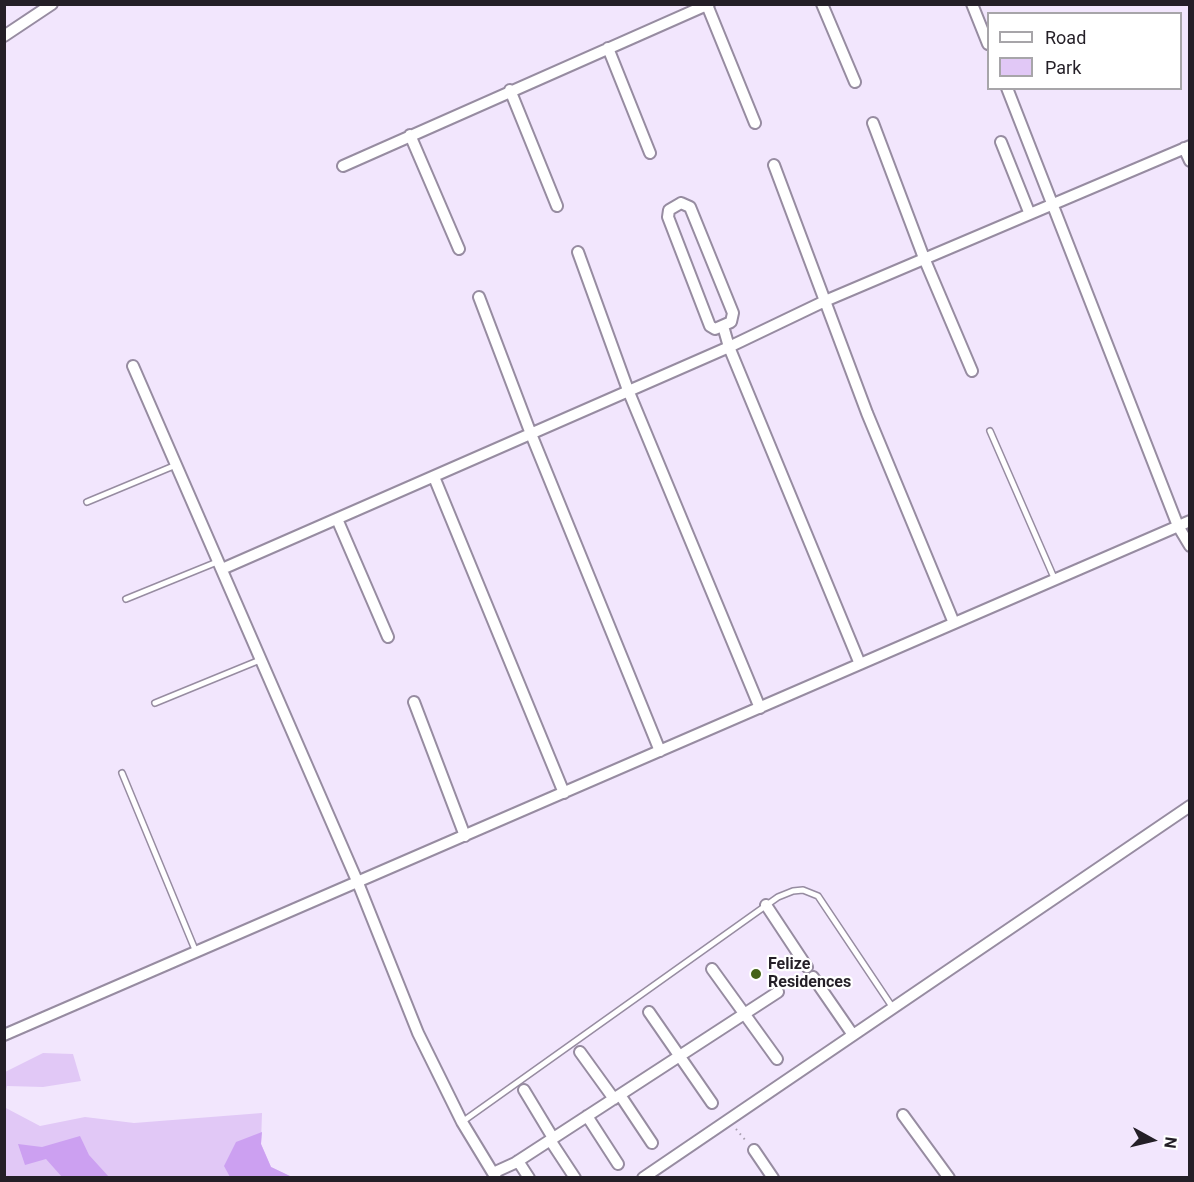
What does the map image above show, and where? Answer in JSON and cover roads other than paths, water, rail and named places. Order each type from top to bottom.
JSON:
[{"type":"street","points":[[4,36],[52,4]]},
{"type":"street","points":[[822,4],[855,82]]},
{"type":"street","points":[[972,4],[987,42]]},
{"type":"street","points":[[343,166],[510,90],[708,5],[755,123]]},
{"type":"street","points":[[609,48],[651,153]]},
{"type":"street","points":[[510,90],[556,206]]},
{"type":"street","points":[[1008,90],[1178,526],[1190,546]]},
{"type":"street","points":[[873,123],[924,258],[972,371]]},
{"type":"street","points":[[410,135],[459,249]]},
{"type":"street","points":[[1002,142],[1029,212]]},
{"type":"street","points":[[221,565],[337,519],[531,435],[729,347],[825,301],[1029,212],[1187,147],[1190,161]]},
{"type":"street","points":[[774,165],[867,413],[954,623]]},
{"type":"street","points":[[681,203],[690,207],[733,313],[731,322],[723,326],[716,329],[710,326],[668,217],[669,210],[681,203]]},
{"type":"street","points":[[578,252],[628,390],[760,708]]},
{"type":"street","points":[[479,297],[531,435],[660,751]]},
{"type":"street","points":[[723,326],[729,347],[860,664]]},
{"type":"street","points":[[133,366],[358,883],[400,994],[462,1122],[494,1175],[778,992]]},
{"type":"street","points":[[434,477],[564,793]]},
{"type":"street","points":[[337,519],[388,637]]},
{"type":"street","points":[[4,1035],[1190,521]]},
{"type":"street","points":[[414,702],[465,836]]},
{"type":"street","points":[[643,1178],[1190,806]]},
{"type":"street","points":[[766,905],[853,1035]]},
{"type":"street","points":[[712,969],[777,1059]]},
{"type":"street","points":[[649,1012],[712,1103]]},
{"type":"street","points":[[580,1052],[652,1143]]},
{"type":"street","points":[[524,1090],[575,1178]]},
{"type":"street","points":[[903,1115],[949,1178]]},
{"type":"street","points":[[586,1116],[618,1164]]},
{"type":"street","points":[[753,1150],[773,1178]]},
{"type":"street","points":[[518,1161],[529,1178]]},
{"type":"lane","points":[[990,431],[1055,580]]},
{"type":"lane","points":[[87,502],[176,465]]},
{"type":"lane","points":[[126,599],[221,565]]},
{"type":"lane","points":[[155,703],[262,660]]},
{"type":"lane","points":[[122,773],[196,952]]},
{"type":"lane","points":[[462,1122],[766,905],[794,891],[803,890],[818,896],[893,1008]]},
{"type":"place","name":"Felize Residences","points":[[756,974]]}]
